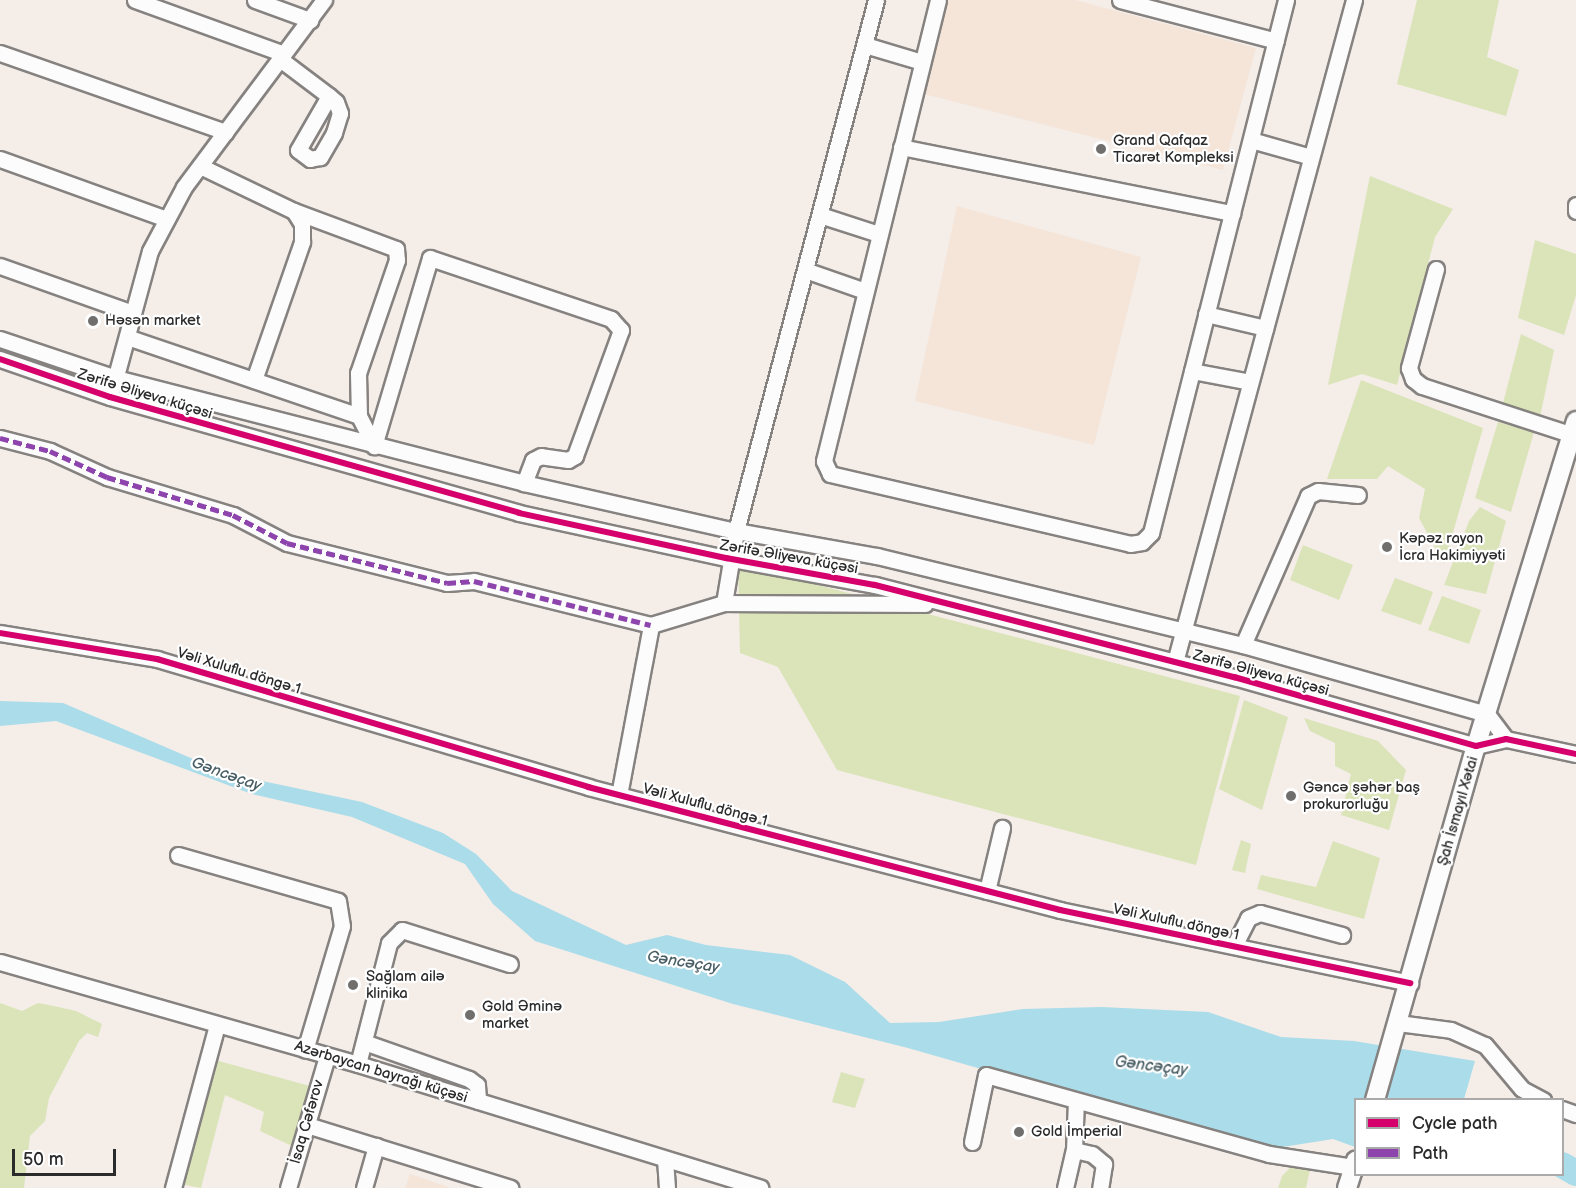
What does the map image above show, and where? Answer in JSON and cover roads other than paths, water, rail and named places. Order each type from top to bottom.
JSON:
[{"type":"main road","name":"Şah İsmayıl Xətai","points":[[1375,1098],[1410,983],[1476,746],[1575,431]]},
{"type":"main road","points":[[1347,1188],[1354,1166]]},
{"type":"street","points":[[135,0],[282,57],[329,96]]},
{"type":"street","points":[[255,0],[310,20]]},
{"type":"street","points":[[110,397],[150,251],[167,219],[200,166],[324,0]]},
{"type":"street","points":[[724,603],[736,531],[876,0]]},
{"type":"street","points":[[938,0],[824,461],[830,474],[1130,544],[1142,542],[1151,533],[1286,0]]},
{"type":"street","points":[[1119,0],[1154,4],[1276,40]]},
{"type":"street","points":[[1175,662],[1354,0]]},
{"type":"street","points":[[865,45],[922,62]]},
{"type":"street","points":[[0,53],[226,132]]},
{"type":"street","points":[[1251,140],[1311,157]]},
{"type":"street","points":[[901,147],[1232,213]]},
{"type":"street","points":[[0,159],[167,219]]},
{"type":"street","points":[[200,166],[294,211],[396,249],[397,260],[358,373],[359,416],[374,446]]},
{"type":"street","points":[[1576,205],[1576,211]]},
{"type":"street","points":[[254,380],[302,242],[302,224],[294,211]]},
{"type":"street","points":[[820,215],[879,234]]},
{"type":"street","points":[[374,446],[430,258],[611,319],[621,330],[575,456],[568,460],[541,456],[533,460],[524,483]]},
{"type":"street","points":[[0,266],[134,313]]},
{"type":"street","points":[[1436,269],[1409,368],[1413,379],[1422,386],[1575,431]]},
{"type":"street","points":[[805,270],[865,291]]},
{"type":"street","points":[[1206,314],[1265,328]]},
{"type":"street","points":[[127,337],[359,416]]},
{"type":"street","name":"Zərifə Əliyeva küçəsi","points":[[0,339],[116,378],[374,446],[736,531],[877,556],[1243,645],[1487,714]]},
{"type":"street","name":"Zərifə Əliyeva küçəsi","points":[[0,359],[110,397],[519,513],[732,560],[875,585],[1175,662],[1476,746],[1506,739],[1576,754]]},
{"type":"street","points":[[1192,371],[1250,382]]},
{"type":"street","points":[[0,438],[50,451],[106,477],[170,499],[233,515],[286,543],[447,583],[474,581],[651,625],[724,603],[949,604]]},
{"type":"street","points":[[1243,645],[1308,496],[1317,491],[1358,495]]},
{"type":"street","points":[[619,795],[651,625]]},
{"type":"street","name":"Vəli Xuluflu döngə 1","points":[[0,633],[157,659],[619,795],[987,891],[1410,983]]},
{"type":"street","points":[[1487,714],[1506,739]]},
{"type":"street","points":[[987,891],[1002,828]]},
{"type":"street","points":[[178,855],[338,902],[342,926],[304,1050]]},
{"type":"street","points":[[1234,946],[1248,918],[1260,913],[1342,935]]},
{"type":"street","points":[[358,1064],[389,943],[402,930],[510,964]]},
{"type":"street","name":"Azərbaycan bayrağı küçəsi","points":[[0,962],[358,1064],[760,1188]]},
{"type":"street","points":[[173,1188],[218,1024]]},
{"type":"street","points":[[1396,1030],[1451,1030],[1485,1045],[1522,1089],[1539,1098]]},
{"type":"street","points":[[364,1042],[469,1079],[477,1085],[478,1101]]},
{"type":"street","name":"İsaq Cəfərov","points":[[288,1188],[327,1056]]},
{"type":"street","points":[[972,1142],[986,1075],[1269,1154],[1354,1163]]},
{"type":"street","points":[[1065,1188],[1074,1150],[1076,1101]]},
{"type":"street","points":[[307,1125],[510,1188]]},
{"type":"street","points":[[364,1188],[376,1146]]},
{"type":"street","points":[[1074,1150],[1092,1154],[1104,1164],[1100,1188]]},
{"type":"street","points":[[664,1159],[667,1188]]},
{"type":"water","points":[[0,701],[63,703],[200,762],[248,778],[362,802],[443,833],[476,854],[512,891],[626,945],[667,935],[706,945],[790,955],[845,982],[890,1023],[939,1022],[1023,1009],[1101,1007],[1208,1012],[1281,1037],[1354,1041],[1475,1061],[1464,1098],[1354,1098],[1354,1147],[1333,1139],[1263,1150],[908,1048],[733,1004],[535,941],[493,904],[465,864],[352,817],[252,794],[56,721],[0,726]]},
{"type":"waterway","name":"Gəncəçay","points":[[1564,1166],[1576,1173]]},
{"type":"place","name":"Grand Qafqaz Ticarət Kompleksi","points":[[1101,149]]},
{"type":"place","name":"Həsən market","points":[[93,321]]},
{"type":"place","name":"Kəpəz rayon İcra Hakimiyyəti","points":[[1387,547]]},
{"type":"place","name":"Gəncə şəhər baş prokurorluğu","points":[[1291,796]]},
{"type":"place","name":"Sağlam ailə klinika","points":[[353,985]]},
{"type":"place","name":"Gold Əminə market","points":[[470,1015]]},
{"type":"place","name":"Gold İmperial","points":[[1019,1132]]}]
